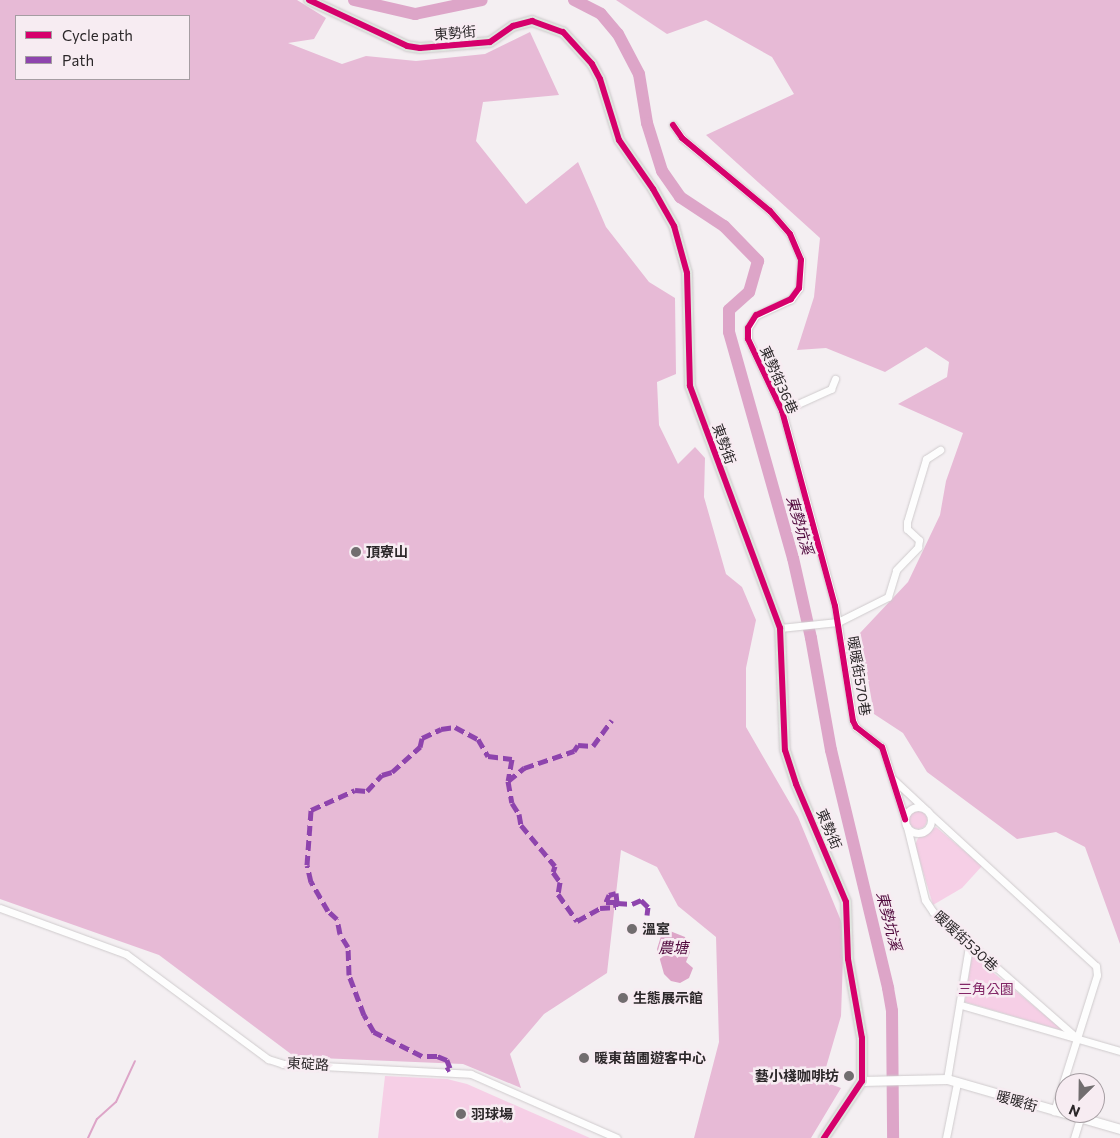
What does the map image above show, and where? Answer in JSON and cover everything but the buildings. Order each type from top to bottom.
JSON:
[{"type":"main road","name":"東勢街","points":[[309,0],[407,46],[420,48],[482,44],[513,26],[541,22],[563,32],[592,64],[600,79],[619,140],[653,189],[674,226],[688,274],[690,386],[785,627],[785,750],[796,784],[846,902],[848,959],[862,1038],[866,1081]]},
{"type":"main road","points":[[824,1138],[866,1081]]},
{"type":"street","name":"東勢街36巷","points":[[673,125],[682,138],[770,211],[790,234],[801,260],[799,288],[791,299],[756,315],[748,328],[751,350],[782,411],[838,622]]},
{"type":"street","name":"東勢街36巷","points":[[782,411],[831,389],[835,378]]},
{"type":"street","points":[[785,627],[838,622],[888,596],[896,570],[918,547],[919,540],[907,529],[907,522],[926,460],[940,450]]},
{"type":"street","name":"暖暖街570巷","points":[[838,622],[853,721],[856,727],[882,747],[894,780]]},
{"type":"street","points":[[894,780],[1092,958],[1097,975],[1054,1111]]},
{"type":"street","points":[[894,780],[907,827],[914,832],[922,832],[929,827],[930,814]]},
{"type":"street","points":[[905,819],[911,809],[924,808]]},
{"type":"street","name":"暖暖街530巷","points":[[907,827],[925,900],[933,912],[969,946],[1077,1038],[1120,1051]]},
{"type":"street","name":"東碇路","points":[[0,908],[134,958],[268,1059],[283,1064],[471,1074],[617,1138]]},
{"type":"street","points":[[947,1079],[961,1005],[969,946]]},
{"type":"street","points":[[961,1005],[1077,1038]]},
{"type":"street","name":"暖暖街","points":[[866,1081],[947,1079],[1054,1111]]},
{"type":"street","points":[[946,1138],[956,1083]]},
{"type":"street","points":[[1074,1138],[1078,1123]]},
{"type":"street","name":"暖暖街","points":[[1098,1123],[1120,1129]]},
{"type":"green space","points":[[914,811],[922,811],[927,816],[925,827],[914,829],[909,824],[909,816]]},
{"type":"green space","points":[[936,827],[982,866],[962,888],[933,905],[915,845],[918,838]]},
{"type":"green space","name":"三角公園","points":[[972,955],[1064,1031],[965,1002]]},
{"type":"green space","points":[[385,1076],[447,1079],[467,1084],[590,1138],[378,1138]]},
{"type":"shaded area","points":[[0,0],[297,0],[326,18],[314,39],[288,43],[342,64],[366,56],[416,61],[485,54],[530,32],[559,95],[483,102],[476,141],[526,204],[578,162],[606,227],[649,282],[675,298],[676,374],[657,382],[659,425],[678,464],[695,447],[705,458],[704,497],[726,574],[742,587],[756,620],[746,668],[746,727],[798,817],[844,928],[841,1016],[822,1081],[841,1088],[811,1138],[694,1138],[719,1042],[716,937],[678,906],[657,867],[621,850],[607,973],[544,1014],[510,1054],[521,1088],[463,1064],[295,1057],[159,955],[0,899]]},
{"type":"shaded area","points":[[616,0],[1120,0],[1120,944],[1085,847],[1056,832],[1017,839],[927,772],[903,733],[874,714],[860,633],[908,582],[940,515],[946,481],[963,433],[898,404],[947,377],[949,362],[926,347],[885,372],[826,348],[797,350],[814,297],[820,238],[706,135],[794,94],[772,57],[706,20],[667,34]]},
{"type":"water","name":"農塘","points":[[670,931],[685,937],[690,952],[686,962],[693,968],[689,978],[680,983],[671,981],[664,974],[657,949],[661,936]]},
{"type":"waterway","name":"東勢坑溪","points":[[354,0],[415,14],[482,0]]},
{"type":"waterway","name":"東勢坑溪","points":[[574,0],[601,14],[618,34],[639,74],[647,123],[662,171],[680,197],[724,226],[758,261],[749,292],[729,310],[729,332],[793,558],[811,638],[831,750],[888,988],[892,1011],[893,1138]]},
{"type":"waterway","points":[[88,1138],[97,1119],[116,1102],[135,1061]]},
{"type":"marked path","points":[[446,1070],[450,1068],[447,1060],[437,1056],[422,1056],[374,1032],[364,1015],[349,975],[348,947],[340,934],[337,919],[328,911],[311,882],[307,865],[311,810],[355,790],[367,791],[382,775],[392,772],[420,747],[422,738],[441,729],[455,727],[478,739],[488,756],[512,759],[508,781],[524,768],[574,751],[578,745],[593,746],[612,720]]},
{"type":"marked path","points":[[508,781],[512,803],[519,814],[521,825],[555,866],[553,872],[560,882],[558,894],[577,921],[600,908],[616,907],[615,902],[606,902],[609,895],[616,893],[617,903],[632,904],[641,900],[648,907],[647,915]]},
{"type":"cycle path","points":[[309,0],[407,46],[420,48],[490,42],[513,26],[532,21],[563,32],[592,64],[600,79],[619,140],[653,189],[674,226],[687,273],[690,386],[780,628],[785,750],[796,784],[846,902],[848,959],[862,1038],[862,1081],[824,1138]]},
{"type":"cycle path","points":[[673,125],[682,138],[770,211],[790,234],[801,260],[799,288],[791,299],[756,315],[748,328],[748,339],[782,411],[835,606],[853,721],[856,727],[882,747],[905,819]]},
{"type":"place","name":"頂寮山","points":[[356,552]]},
{"type":"place","name":"溫室","points":[[632,929]]},
{"type":"place","name":"生態展示館","points":[[623,998]]},
{"type":"place","name":"暖東苗圃遊客中心","points":[[584,1058]]},
{"type":"place","name":"藝小棧咖啡坊","points":[[849,1076]]},
{"type":"place","name":"羽球場","points":[[461,1114]]}]
